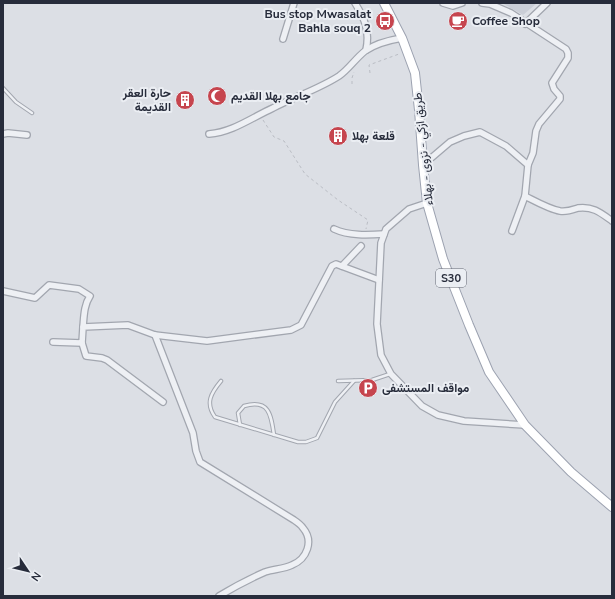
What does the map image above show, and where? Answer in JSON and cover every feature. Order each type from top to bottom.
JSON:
[{"type":"main road","name":"طريق ازكي - نزوى - بهلاء","points":[[384,3],[402,38],[414,73],[419,110],[427,203],[443,259],[489,372],[525,424],[571,472],[612,507]]},
{"type":"street","points":[[283,40],[294,3]]},
{"type":"street","points":[[355,3],[365,19],[367,26],[368,34],[366,50]]},
{"type":"street","points":[[443,3],[454,6],[462,3]]},
{"type":"street","points":[[482,3],[490,4],[511,14],[566,49],[568,53],[568,58],[552,83],[560,98],[539,124],[536,131],[528,166],[525,196],[512,231]]},
{"type":"street","points":[[525,24],[547,3]]},
{"type":"street","points":[[209,134],[225,132],[232,129],[334,79],[347,70],[366,50],[402,38]]},
{"type":"street","points":[[423,165],[450,142],[464,136],[480,132],[506,146],[528,166]]},
{"type":"street","points":[[3,134],[8,133],[27,135]]},
{"type":"street","points":[[525,196],[559,210],[567,211],[580,208],[591,208],[597,210],[612,221]]},
{"type":"street","points":[[427,203],[409,209],[386,229],[381,243],[377,324],[381,354],[390,374],[422,406],[438,415],[464,422],[507,425],[525,424]]},
{"type":"street","points":[[334,229],[364,235],[384,234]]},
{"type":"street","points":[[342,266],[361,246]]},
{"type":"street","points":[[83,327],[128,325],[155,335],[207,341],[291,330],[301,325],[330,268],[336,264],[379,280]]},
{"type":"street","points":[[3,291],[35,298],[49,284],[79,289],[90,296],[86,302],[84,310],[82,343],[86,356],[107,360],[163,402]]},
{"type":"street","points":[[155,335],[193,433],[200,462],[294,520],[303,528],[309,538],[308,549],[302,559],[292,565],[266,572],[235,586],[219,596]]},
{"type":"street","points":[[53,342],[82,343]]},
{"type":"lane","points":[[3,88],[16,102],[32,113]]},
{"type":"lane","points":[[338,381],[372,380],[390,374]]},
{"type":"lane","points":[[221,381],[211,395],[210,401],[212,413],[215,417],[298,442],[306,442],[317,438],[335,402],[354,381]]},
{"type":"lane","points":[[240,425],[238,414],[244,406],[255,403],[262,405],[271,417],[274,435]]},
{"type":"path","points":[[370,73],[369,65],[407,51]]},
{"type":"path","points":[[260,114],[274,137],[284,141],[305,174],[338,200],[368,220],[364,235]]},
{"type":"shaded area","points":[[502,3],[537,3],[523,15]]},
{"type":"place","name":"Bus stop Mwasalat Bahla souq 2","points":[[385,21]]},
{"type":"place","name":"Coffee Shop","points":[[458,21]]},
{"type":"place","name":"جامع بهلا القديم","points":[[217,96]]},
{"type":"place","name":"حارة العقر القديمة","points":[[185,100]]},
{"type":"place","name":"قلعة بهلا","points":[[338,136]]},
{"type":"place","name":"مواقف المستشفى","points":[[368,388]]}]
